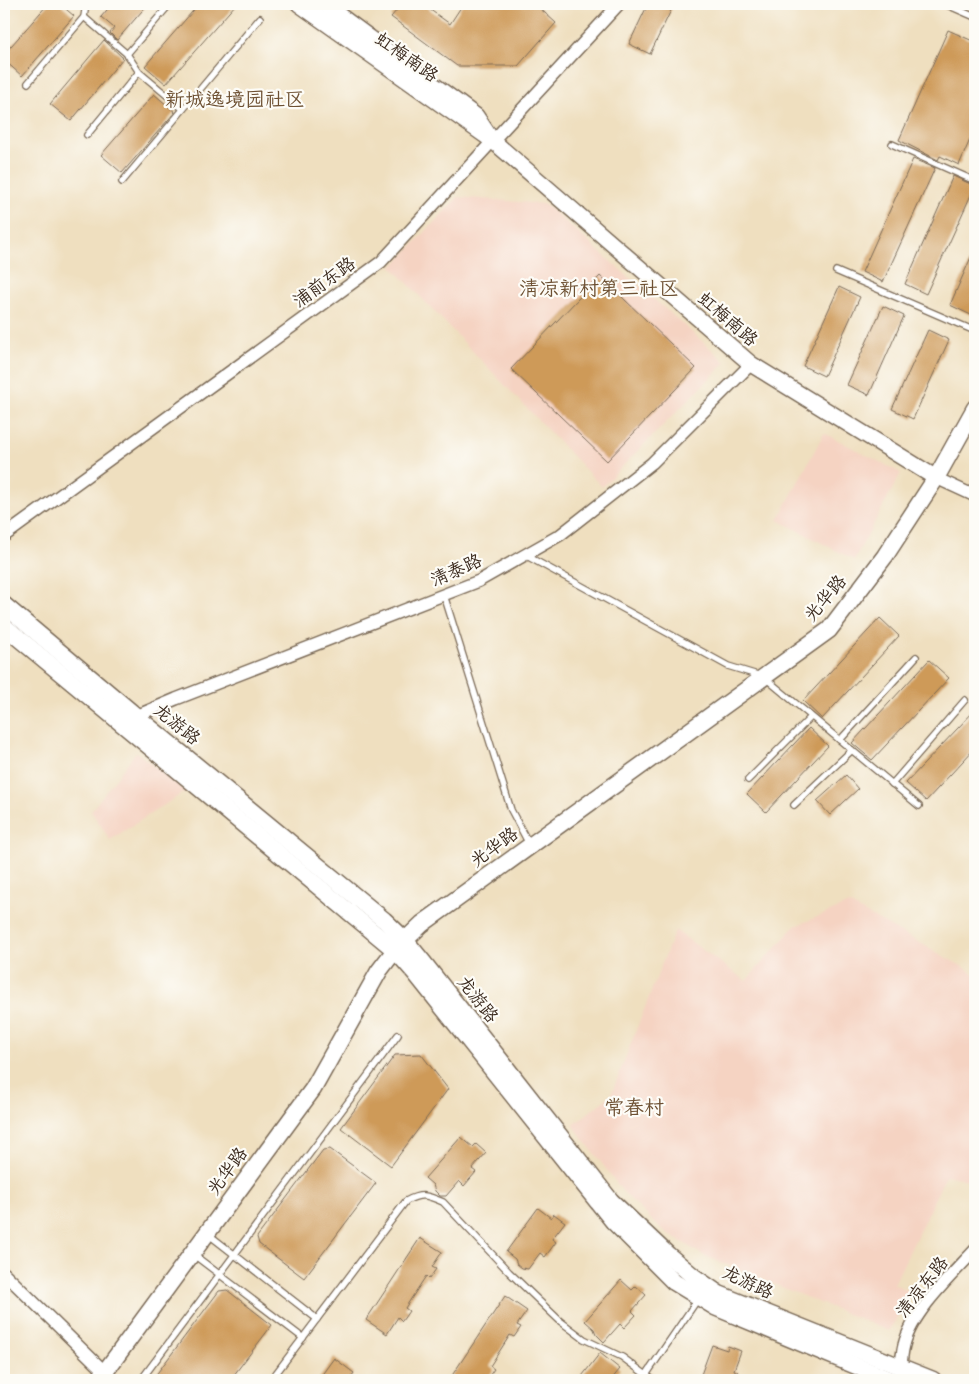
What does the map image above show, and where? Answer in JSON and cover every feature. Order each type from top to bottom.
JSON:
[{"type":"main road","name":"光华路","points":[[102,1376],[313,1089],[379,971],[400,945],[422,924],[829,630],[884,556],[936,478],[975,408]]},
{"type":"main road","name":"龙游路","points":[[4,605],[131,722]]},
{"type":"main road","name":"龙游路","points":[[4,626],[131,722],[400,945],[611,1200],[693,1276],[719,1294],[901,1374],[933,1380]]},
{"type":"main road","name":"龙游路","points":[[400,945],[416,974],[613,1221],[674,1282],[715,1307],[890,1380]]},
{"type":"street","name":"虹梅南路","points":[[299,4],[493,141],[751,364],[936,478]]},
{"type":"street","name":"虹梅南路","points":[[324,4],[476,116],[493,141]]},
{"type":"street","name":"浦前东路","points":[[4,536],[381,262],[619,4]]},
{"type":"street","name":"清泰路","points":[[131,722],[479,581],[560,535],[652,463],[751,364]]},
{"type":"street","points":[[936,478],[975,496]]},
{"type":"street","name":"清凉东路","points":[[901,1374],[904,1346],[909,1331],[930,1299],[975,1250]]},
{"type":"street","points":[[4,1273],[102,1376]]},
{"type":"lane","points":[[28,83],[84,17],[86,4]]},
{"type":"lane","points":[[127,54],[170,4]]},
{"type":"lane","points":[[945,4],[975,17]]},
{"type":"lane","points":[[84,17],[127,54],[139,72],[183,109]]},
{"type":"lane","points":[[122,182],[260,18]]},
{"type":"lane","points":[[87,135],[139,72]]},
{"type":"lane","points":[[892,144],[975,181]]},
{"type":"lane","points":[[836,271],[975,331]]},
{"type":"lane","points":[[524,555],[728,666],[764,677],[919,806]]},
{"type":"lane","points":[[444,595],[511,810],[530,846]]},
{"type":"lane","points":[[840,740],[916,657]]},
{"type":"lane","points":[[892,784],[965,700]]},
{"type":"lane","points":[[748,780],[812,717]]},
{"type":"lane","points":[[794,805],[852,750]]},
{"type":"lane","points":[[141,1380],[398,1035]]},
{"type":"lane","points":[[271,1380],[406,1202],[416,1196],[428,1196],[442,1202],[560,1322],[584,1339],[622,1357],[653,1380]]},
{"type":"lane","points":[[207,1233],[317,1318]]},
{"type":"lane","points":[[192,1254],[303,1338]]},
{"type":"lane","points":[[646,1375],[699,1297]]},
{"type":"shaded area","points":[[458,197],[545,204],[726,362],[602,487],[392,267]]},
{"type":"shaded area","points":[[824,433],[901,473],[854,560],[778,520]]},
{"type":"shaded area","points":[[136,752],[186,791],[110,840],[91,811]]},
{"type":"shaded area","points":[[849,904],[975,975],[975,1162],[968,1180],[946,1175],[894,1284],[912,1292],[889,1331],[703,1255],[662,1230],[624,1193],[573,1125],[611,1095],[675,930],[746,981],[795,926]]},
{"type":"building","points":[[48,4],[60,4],[74,16],[22,76],[4,60],[4,54]]},
{"type":"building","points":[[112,4],[148,4],[117,40],[110,33],[114,28],[101,17]]},
{"type":"building","points":[[199,4],[236,4],[166,84],[145,66]]},
{"type":"building","points":[[402,4],[422,4],[450,24],[463,4],[535,4],[556,23],[518,66],[457,66],[391,17]]},
{"type":"building","points":[[648,4],[674,4],[650,54],[629,44]]},
{"type":"building","points":[[948,30],[975,42],[975,128],[959,165],[940,156],[938,160],[899,140]]},
{"type":"building","points":[[104,40],[123,58],[71,121],[50,104]]},
{"type":"building","points":[[154,94],[175,112],[122,173],[101,155]]},
{"type":"building","points":[[913,159],[935,168],[883,282],[862,272]]},
{"type":"building","points":[[953,176],[975,186],[926,294],[905,284]]},
{"type":"building","points":[[975,248],[975,305],[971,315],[950,305]]},
{"type":"building","points":[[600,276],[696,368],[607,461],[511,369]]},
{"type":"building","points":[[839,287],[860,297],[824,376],[803,366]]},
{"type":"building","points":[[883,306],[904,316],[869,395],[847,385]]},
{"type":"building","points":[[928,330],[949,340],[913,419],[892,409]]},
{"type":"building","points":[[880,618],[899,636],[822,719],[803,701]]},
{"type":"building","points":[[929,660],[949,678],[872,760],[852,743]]},
{"type":"building","points":[[975,710],[975,748],[926,801],[906,783]]},
{"type":"building","points":[[809,728],[828,746],[766,812],[747,794]]},
{"type":"building","points":[[846,775],[858,789],[830,815],[817,801]]},
{"type":"building","points":[[421,1054],[448,1089],[391,1166],[341,1128],[395,1055]]},
{"type":"building","points":[[461,1137],[473,1147],[476,1144],[486,1153],[472,1169],[476,1172],[464,1186],[459,1181],[446,1196],[440,1196],[435,1191],[433,1185],[425,1178]]},
{"type":"building","points":[[330,1149],[376,1183],[304,1278],[259,1244],[257,1237],[323,1150]]},
{"type":"building","points":[[538,1208],[551,1218],[554,1214],[565,1222],[552,1239],[556,1242],[545,1257],[540,1253],[528,1269],[522,1268],[506,1252]]},
{"type":"building","points":[[420,1238],[442,1252],[432,1267],[436,1269],[429,1279],[426,1276],[405,1308],[409,1311],[402,1321],[398,1317],[387,1334],[366,1320]]},
{"type":"building","points":[[621,1280],[632,1290],[636,1286],[646,1295],[632,1311],[636,1315],[624,1328],[620,1324],[604,1342],[585,1321]]},
{"type":"building","points":[[227,1290],[272,1325],[230,1380],[152,1380],[219,1291]]},
{"type":"building","points":[[505,1296],[527,1311],[517,1325],[521,1327],[514,1337],[510,1335],[490,1366],[494,1369],[487,1379],[482,1376],[479,1380],[449,1380]]},
{"type":"building","points":[[712,1345],[727,1350],[728,1346],[741,1351],[734,1370],[738,1372],[735,1380],[699,1380]]},
{"type":"building","points":[[600,1353],[620,1369],[611,1380],[579,1380]]},
{"type":"building","points":[[334,1358],[354,1373],[349,1380],[318,1380]]},
{"type":"district","name":"新城逸境园社区","points":[[235,99]]},
{"type":"district","name":"清凉新村第三社区","points":[[599,288]]},
{"type":"district","name":"常春村","points":[[634,1107]]}]
